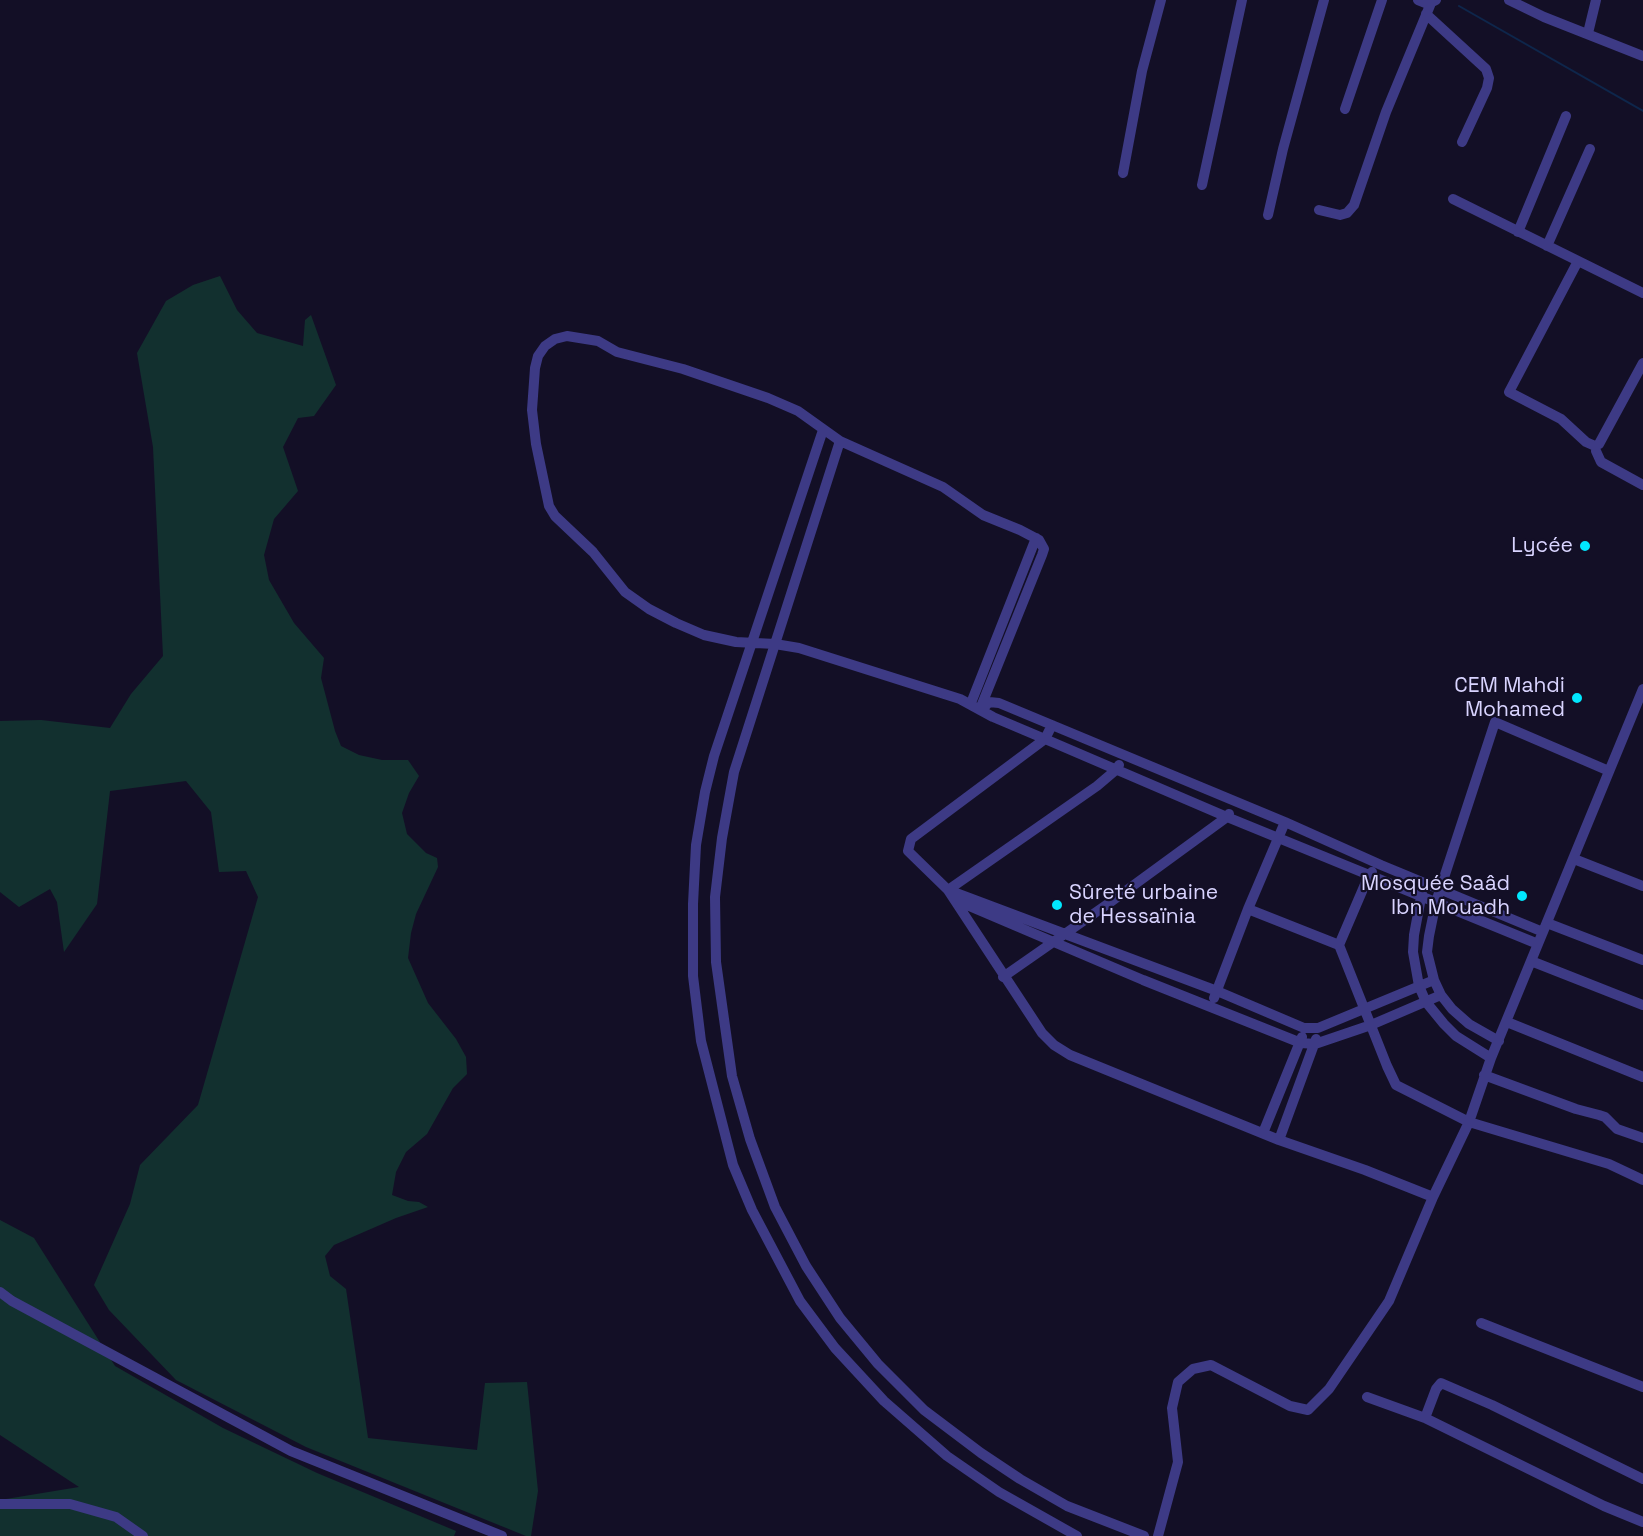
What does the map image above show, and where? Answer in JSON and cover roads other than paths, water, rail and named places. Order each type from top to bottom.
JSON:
[{"type":"street","points":[[1123,173],[1142,70],[1161,0]]},
{"type":"street","points":[[1202,185],[1242,0]]},
{"type":"street","points":[[1268,215],[1283,149],[1324,0]]},
{"type":"street","points":[[1346,109],[1382,0]]},
{"type":"street","points":[[1418,0],[1424,3],[1434,2]]},
{"type":"street","points":[[1509,0],[1544,17],[1643,56]]},
{"type":"street","points":[[1588,33],[1596,0]]},
{"type":"street","points":[[1319,210],[1340,216],[1347,213],[1354,205],[1386,112],[1426,14],[1434,2]]},
{"type":"street","points":[[1426,14],[1486,69],[1489,78],[1487,88],[1462,142]]},
{"type":"street","points":[[1518,232],[1566,116]]},
{"type":"street","points":[[1547,246],[1590,149]]},
{"type":"street","points":[[1453,199],[1643,293]]},
{"type":"street","points":[[1578,261],[1509,392],[1561,419],[1586,442],[1595,446],[1599,444],[1643,363]]},
{"type":"street","points":[[978,707],[1005,632],[1044,552],[1041,543],[1036,538],[983,515],[943,487],[840,441],[798,411],[768,398],[683,369],[617,352],[598,341],[573,336],[561,337],[545,346],[536,362],[532,393],[534,431],[545,496],[555,516],[587,546],[625,592],[650,609],[704,635],[727,641],[775,644],[808,651],[978,707],[993,717],[1227,817],[1538,944]]},
{"type":"street","points":[[823,430],[714,756],[705,792],[696,845],[693,904],[693,976],[701,1041],[733,1165],[752,1210],[800,1301],[835,1348],[884,1401],[947,1456],[999,1492],[1077,1536]]},
{"type":"street","points":[[840,441],[734,772],[722,838],[716,897],[716,962],[732,1076],[750,1139],[775,1207],[806,1266],[840,1318],[878,1364],[924,1410],[981,1453],[1067,1506],[1144,1536]]},
{"type":"street","points":[[1596,451],[1601,462],[1643,485]]},
{"type":"street","points":[[1158,1536],[1178,1462],[1172,1408],[1178,1382],[1193,1369],[1211,1365],[1290,1406],[1308,1410],[1329,1389],[1389,1300],[1433,1197],[1469,1122],[1484,1075],[1609,771],[1640,707],[1643,689]]},
{"type":"street","points":[[978,707],[995,702],[1440,889],[1545,928],[1643,960]]},
{"type":"street","points":[[1499,1041],[1468,1024],[1452,1009],[1441,995],[1434,980],[1427,952],[1428,936],[1436,902],[1495,722],[1609,771]]},
{"type":"street","points":[[1052,725],[1045,739],[911,839],[908,851],[954,895],[1003,976],[1042,1033],[1054,1046],[1070,1055],[1279,1140],[1433,1197]]},
{"type":"street","points":[[954,895],[1097,786],[1117,769],[1124,755]]},
{"type":"street","points":[[1003,976],[1227,817],[1234,801]]},
{"type":"street","points":[[1211,1006],[1248,909],[1285,822]]},
{"type":"street","points":[[1574,859],[1643,886]]},
{"type":"street","points":[[1381,865],[1369,875],[1339,945],[1396,1085],[1469,1122],[1609,1164],[1643,1180]]},
{"type":"street","points":[[1425,883],[1414,935],[1413,952],[1419,986],[1426,1002],[1444,1024],[1456,1036],[1491,1058]]},
{"type":"street","points":[[954,895],[1217,991],[1304,1028],[1318,1028],[1434,980]]},
{"type":"street","points":[[954,895],[1054,941],[1301,1043],[1315,1044],[1371,1025],[1441,995]]},
{"type":"street","points":[[1248,909],[1339,945]]},
{"type":"street","points":[[1531,961],[1643,1005]]},
{"type":"street","points":[[1507,1022],[1643,1077]]},
{"type":"street","points":[[1263,1133],[1301,1043],[1304,1028]]},
{"type":"street","points":[[1279,1140],[1315,1044],[1318,1028]]},
{"type":"street","points":[[1484,1075],[1576,1109],[1605,1117],[1617,1129],[1643,1138]]},
{"type":"street","points":[[0,1292],[12,1301],[291,1451],[501,1536]]},
{"type":"street","points":[[1481,1323],[1643,1387]]},
{"type":"street","points":[[1425,1418],[1436,1389],[1441,1383],[1492,1405],[1643,1479]]},
{"type":"street","points":[[1367,1397],[1425,1418],[1604,1506],[1643,1522]]},
{"type":"street","points":[[0,1504],[70,1504],[98,1514],[117,1517],[143,1536]]},
{"type":"waterway","points":[[1459,6],[1643,111]]},
{"type":"place","name":"Lycée","points":[[1585,546]]},
{"type":"place","name":"CEM Mahdi Mohamed","points":[[1577,698]]},
{"type":"place","name":"Mosquée Saâd Ibn Mouadh","points":[[1522,896]]},
{"type":"place","name":"Sûreté urbaine de Hessaïnia","points":[[1057,905]]}]
